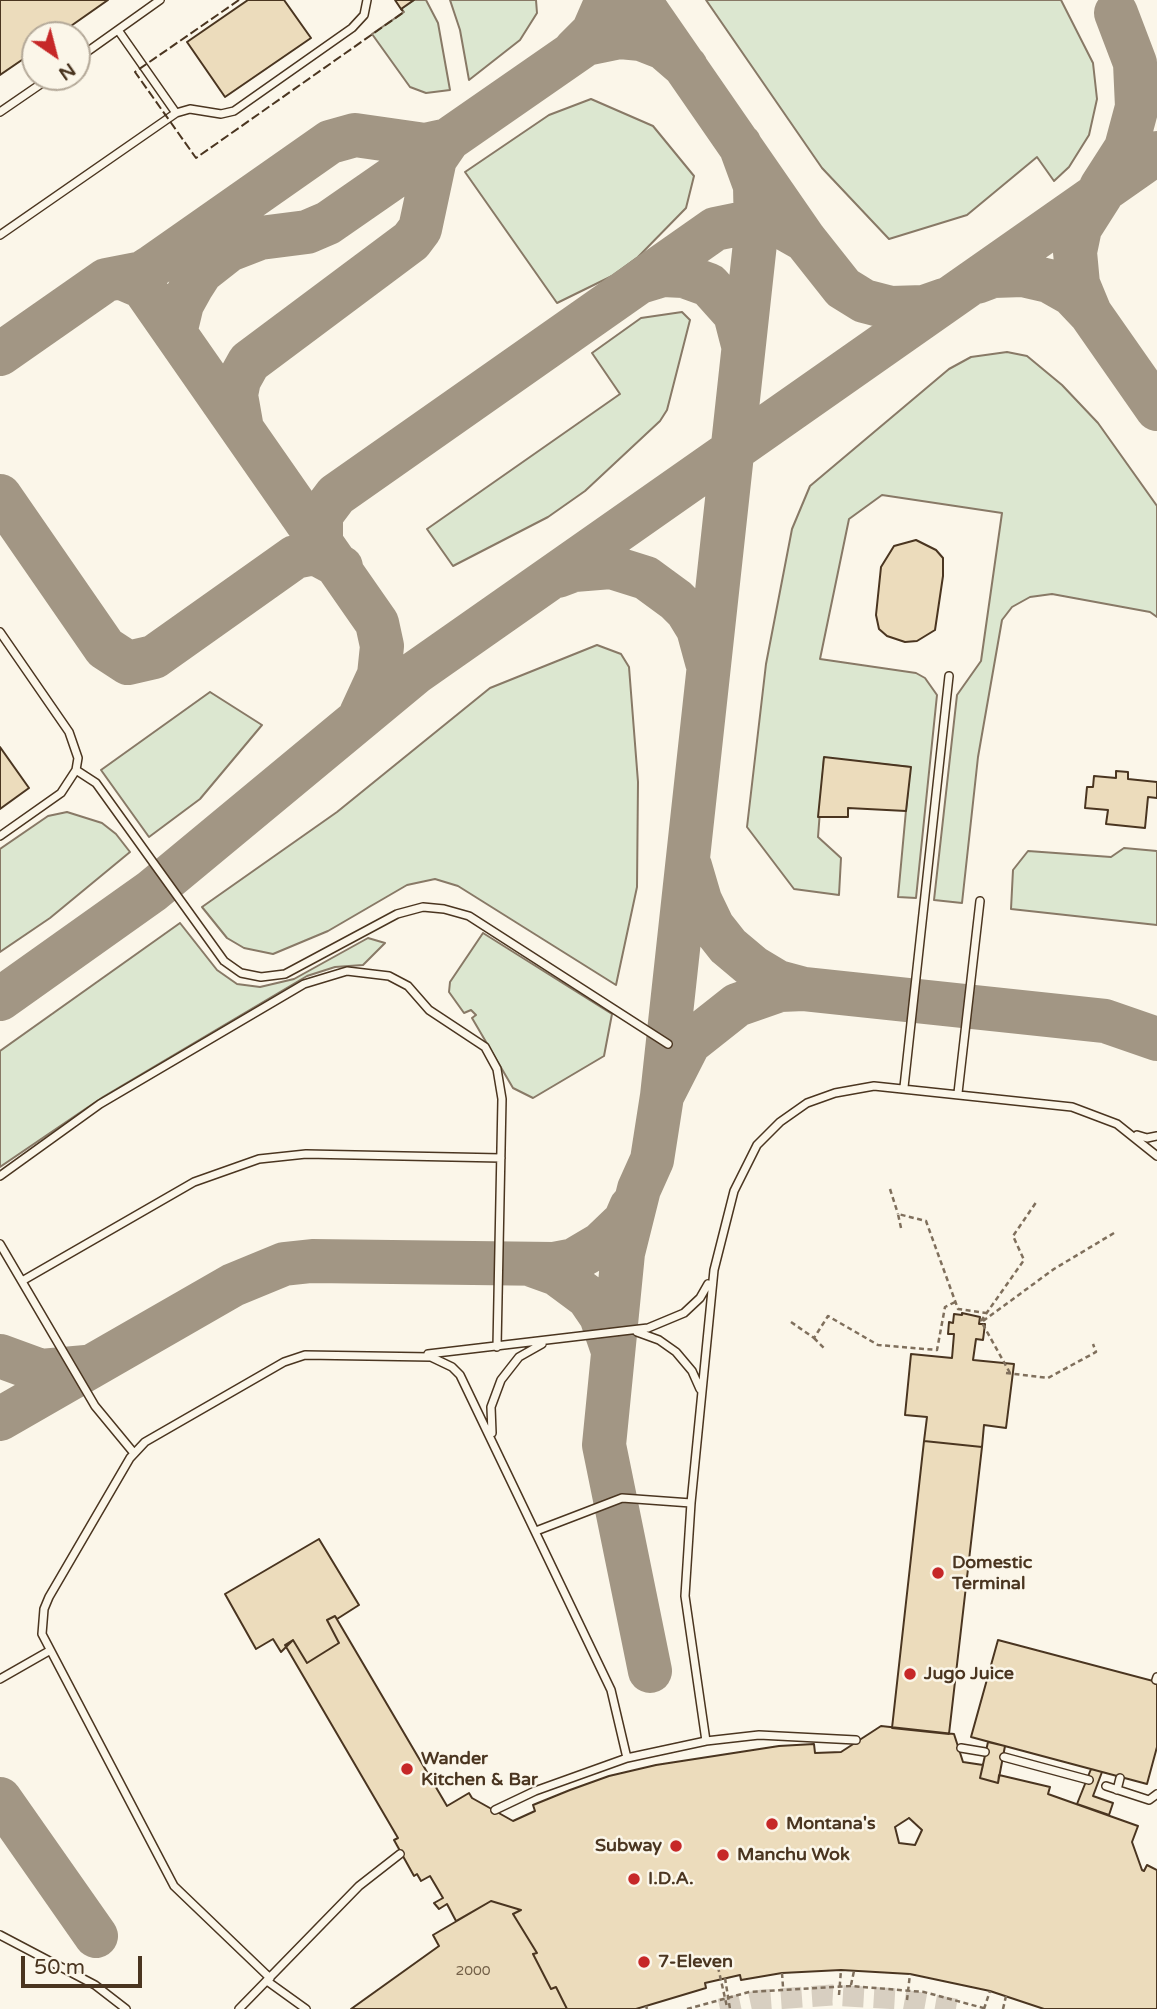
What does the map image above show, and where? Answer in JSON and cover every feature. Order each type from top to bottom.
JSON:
[{"type":"lane","points":[[91,48],[160,0]]},
{"type":"lane","points":[[0,235],[176,113],[190,109],[221,114],[234,111],[352,28],[364,15],[367,0]]},
{"type":"lane","points":[[118,30],[176,113]]},
{"type":"lane","points":[[0,112],[31,91]]},
{"type":"lane","points":[[0,632],[69,732],[78,758],[76,770],[61,793],[0,836]]},
{"type":"lane","points":[[904,1087],[949,676]]},
{"type":"lane","points":[[76,770],[96,783],[224,961],[242,973],[261,977],[285,974],[397,914],[423,907],[444,909],[469,916],[668,1044]]},
{"type":"lane","points":[[958,1093],[980,901]]},
{"type":"lane","points":[[0,1176],[100,1104],[304,984],[347,971],[377,973],[400,981],[429,1010],[480,1044],[491,1055],[501,1088],[497,1347]]},
{"type":"lane","points":[[706,1741],[685,1596],[701,1398],[714,1270],[734,1191],[748,1159],[767,1133],[793,1112],[821,1097],[874,1086],[904,1087],[1072,1107],[1102,1116],[1147,1138],[1157,1136]]},
{"type":"lane","points":[[1130,1131],[1157,1156]]},
{"type":"lane","points":[[22,1281],[194,1182],[249,1161],[306,1154],[501,1158]]},
{"type":"lane","points":[[0,1244],[95,1406],[133,1452]]},
{"type":"lane","points":[[306,2009],[268,1980],[174,1886],[50,1651],[41,1626],[49,1597],[133,1452],[145,1442],[295,1357],[317,1354],[415,1355],[632,1331],[663,1324],[684,1313],[700,1298],[714,1270]]},
{"type":"lane","points":[[632,1331],[649,1335],[676,1352],[696,1378],[701,1398]]},
{"type":"lane","points":[[494,1441],[491,1407],[500,1381],[519,1357],[553,1340]]},
{"type":"lane","points":[[415,1355],[443,1362],[460,1375],[494,1441],[611,1690],[627,1758]]},
{"type":"lane","points":[[536,1531],[622,1499],[691,1503]]},
{"type":"lane","points":[[0,1679],[50,1651]]},
{"type":"lane","points":[[495,1810],[536,1791],[627,1758],[706,1741],[759,1735],[856,1740]]},
{"type":"lane","points":[[961,1748],[985,1752]]},
{"type":"lane","points":[[1004,1757],[1089,1780]]},
{"type":"lane","points":[[1117,1790],[1120,1778]]},
{"type":"lane","points":[[1106,1786],[1149,1800],[1157,1794]]},
{"type":"lane","points":[[239,2009],[359,1886],[400,1854]]},
{"type":"lane","points":[[0,1935],[95,1985],[126,2009]]},
{"type":"path","points":[[890,1189],[901,1228]]},
{"type":"path","points":[[1037,1201],[1013,1236],[1024,1260],[983,1321],[1008,1373],[1048,1378],[1096,1352],[1093,1344]]},
{"type":"path","points":[[898,1214],[926,1221],[958,1309],[986,1313]]},
{"type":"path","points":[[983,1321],[1054,1269],[1114,1233]]},
{"type":"path","points":[[814,1338],[828,1316],[878,1345],[937,1350],[945,1307],[955,1302]]},
{"type":"path","points":[[791,1322],[824,1348]]},
{"type":"path","points":[[718,1967],[729,2008]]},
{"type":"path","points":[[839,1995],[841,1970]]},
{"type":"path","points":[[851,1986],[854,1971]]},
{"type":"path","points":[[782,1973],[783,1987]]},
{"type":"path","points":[[907,2000],[910,1974]]},
{"type":"path","points":[[725,1978],[729,2008]]},
{"type":"path","points":[[687,2009],[749,1992],[783,1987],[851,1986],[924,1993],[986,2009],[990,1991]]},
{"type":"path","points":[[1003,2009],[1006,1996]]},
{"type":"green space","points":[[414,0],[426,0],[438,23],[450,90],[426,93],[410,87],[372,34],[404,12],[401,9]]},
{"type":"green space","points":[[450,0],[536,0],[537,13],[520,40],[469,80],[460,30]]},
{"type":"green space","points":[[706,0],[1061,0],[1093,63],[1097,99],[1089,135],[1069,167],[1054,181],[1037,157],[967,215],[889,239],[822,168]]},
{"type":"green space","points":[[591,99],[653,126],[694,176],[686,208],[638,257],[612,276],[557,303],[465,172],[549,115]]},
{"type":"green space","points":[[682,312],[690,320],[667,410],[660,421],[585,491],[548,517],[453,566],[427,529],[620,394],[592,353],[641,318]]},
{"type":"green space","points":[[1007,352],[1027,356],[1062,385],[1098,423],[1157,506],[1157,617],[1150,612],[1052,594],[1030,597],[1012,607],[1002,620],[978,757],[962,903],[934,900],[957,695],[981,661],[1002,513],[882,495],[849,519],[820,659],[916,673],[925,678],[937,695],[916,898],[898,897],[910,767],[824,758],[818,837],[841,858],[839,895],[794,889],[747,827],[766,664],[792,529],[810,486],[949,369],[971,357]]},
{"type":"green space","points":[[597,645],[621,654],[629,667],[638,782],[637,887],[616,985],[458,886],[435,879],[407,885],[328,931],[273,954],[244,948],[227,938],[202,907],[337,812],[490,688]]},
{"type":"green space","points":[[210,692],[262,725],[200,799],[149,837],[101,770]]},
{"type":"green space","points":[[67,812],[102,823],[116,834],[130,852],[50,918],[0,952],[0,849],[48,816]]},
{"type":"green space","points":[[1124,848],[1157,851],[1157,925],[1011,909],[1013,870],[1028,851],[1111,857]]},
{"type":"green space","points":[[180,923],[217,970],[237,984],[260,987],[294,979],[368,938],[385,943],[363,965],[335,967],[307,976],[103,1097],[0,1167],[0,1051]]},
{"type":"green space","points":[[483,933],[612,1014],[604,1056],[533,1098],[513,1088],[472,1018],[476,1015],[471,1010],[464,1013],[449,992],[450,982]]},
{"type":"building","points":[[0,0],[108,0],[78,21],[21,21],[21,61],[0,75]]},
{"type":"building","points":[[248,0],[284,0],[311,38],[225,97],[187,42]]},
{"type":"building","points":[[395,0],[414,0],[401,9]]},
{"type":"building","points":[[916,540],[936,550],[943,558],[943,576],[935,630],[917,641],[905,642],[887,636],[879,629],[876,615],[881,567],[894,546]]},
{"type":"building","points":[[0,747],[29,788],[0,809]]},
{"type":"building","points":[[824,757],[911,767],[906,811],[848,808],[848,817],[818,817]]},
{"type":"building","points":[[1116,771],[1128,772],[1128,779],[1157,782],[1157,798],[1148,797],[1145,828],[1106,824],[1108,810],[1085,808],[1087,787],[1093,787],[1094,776],[1116,778]]},
{"type":"building","points":[[954,1314],[980,1317],[979,1324],[985,1324],[983,1340],[976,1339],[973,1360],[1014,1364],[1006,1428],[984,1425],[982,1447],[924,1441],[927,1417],[905,1415],[911,1354],[952,1358],[954,1334],[948,1334],[949,1322],[953,1323]]},
{"type":"building","name":"Domestic Terminal","points":[[924,1441],[982,1447],[949,1734],[892,1728]]},
{"type":"building","points":[[319,1539],[359,1605],[337,1619],[335,1616],[327,1620],[339,1643],[307,1663],[293,1640],[281,1652],[273,1639],[256,1649],[225,1594]]},
{"type":"building","points":[[335,1616],[447,1806],[469,1793],[472,1798],[513,1821],[535,1811],[533,1805],[570,1790],[609,1776],[656,1765],[779,1746],[814,1744],[815,1753],[841,1752],[881,1726],[954,1734],[963,1762],[983,1765],[980,1778],[998,1783],[999,1775],[1050,1787],[1048,1794],[1138,1826],[1132,1842],[1142,1870],[1144,1871],[1147,1865],[1157,1870],[1157,2009],[1044,2009],[990,1991],[910,1974],[841,1970],[782,1973],[741,1980],[740,1975],[705,1983],[706,1988],[636,2009],[567,2009],[556,1987],[551,1989],[533,1954],[537,1953],[513,1914],[521,1910],[491,1901],[456,1921],[447,1904],[439,1909],[434,1903],[443,1898],[430,1876],[421,1881],[417,1874],[414,1876],[394,1840],[398,1838],[285,1645],[293,1640],[307,1663],[339,1643],[327,1620]]},
{"type":"building","points":[[998,1640],[1157,1682],[1157,1747],[1147,1784],[971,1737]]},
{"type":"building","points":[[988,1742],[1005,1746],[998,1783],[980,1778]]},
{"type":"building","points":[[1091,1769],[1102,1772],[1093,1796],[1113,1803],[1109,1815],[1077,1804]]},
{"type":"building","points":[[909,1818],[922,1830],[915,1845],[899,1843],[895,1827]]},
{"type":"building","points":[[491,1901],[521,1910],[513,1914],[537,1953],[533,1954],[551,1989],[556,1987],[567,2009],[351,2009],[439,1946],[433,1935]]},
{"type":"taxiway","points":[[575,50],[593,32],[607,0]]},
{"type":"taxiway","points":[[639,0],[805,240],[843,288],[864,301],[891,308],[924,307],[944,300]]},
{"type":"taxiway","points":[[1101,187],[1126,148],[1137,107],[1135,63],[1116,13]]},
{"type":"taxiway","points":[[175,333],[182,304],[201,272],[229,250],[260,238],[307,232],[328,223],[586,44],[620,37],[641,39],[664,48],[686,67]]},
{"type":"taxiway","points":[[0,354],[106,280],[142,273],[153,266],[330,142],[355,135],[425,145],[448,140]]},
{"type":"taxiway","points":[[242,429],[236,395],[239,380],[249,362],[411,241],[420,229],[435,159],[448,140]]},
{"type":"taxiway","points":[[662,1096],[756,234],[755,186],[740,145]]},
{"type":"taxiway","points":[[0,999],[152,891],[415,673],[1157,153]]},
{"type":"taxiway","points":[[1090,313],[1078,284],[1075,252],[1080,228],[1101,195]]},
{"type":"taxiway","points":[[321,540],[321,515],[336,495],[715,229],[754,221],[782,227],[805,240]]},
{"type":"taxiway","points":[[640,282],[663,275],[684,276],[709,285],[735,314],[743,345]]},
{"type":"taxiway","points":[[977,282],[993,276],[1023,275],[1049,281],[1072,294],[1090,313],[1157,409]]},
{"type":"taxiway","points":[[122,278],[143,287],[377,623],[382,646],[379,675],[361,714]]},
{"type":"taxiway","points":[[0,496],[105,648],[128,663],[154,657],[295,557],[315,553],[341,567]]},
{"type":"taxiway","points":[[558,576],[574,570],[611,567],[646,578],[687,611],[698,629],[707,662]]},
{"type":"taxiway","points":[[690,866],[700,900],[713,927],[728,946],[753,967],[778,982],[804,989],[1105,1021],[1157,1039]]},
{"type":"taxiway","points":[[650,1671],[604,1445],[623,1253],[639,1189],[652,1160],[662,1096],[689,1043],[737,1005],[780,990],[804,989]]},
{"type":"taxiway","points":[[0,1419],[233,1285],[284,1264],[312,1261],[553,1264],[574,1260],[601,1244],[625,1221],[631,1207]]},
{"type":"taxiway","points":[[532,1265],[557,1274],[588,1297],[601,1316],[613,1351]]},
{"type":"taxiway","points":[[0,1356],[41,1371],[86,1367]]},
{"type":"taxiway","points":[[0,1799],[96,1936]]},
{"type":"tunnel","points":[[720,2009],[762,2000],[832,1995],[899,1999],[956,2009]]},
{"type":"fence","points":[[239,0],[135,72],[196,158],[404,12],[401,9]]},
{"type":"place","name":"Domestic Terminal","points":[[938,1573]]},
{"type":"place","name":"Jugo Juice","points":[[910,1674]]},
{"type":"place","name":"Wander Kitchen & Bar","points":[[407,1769]]},
{"type":"place","name":"Montana's","points":[[772,1824]]},
{"type":"place","name":"Subway","points":[[676,1846]]},
{"type":"place","name":"Manchu Wok","points":[[723,1855]]},
{"type":"place","name":"I.D.A.","points":[[634,1879]]},
{"type":"place","name":"7-Eleven","points":[[644,1962]]}]
